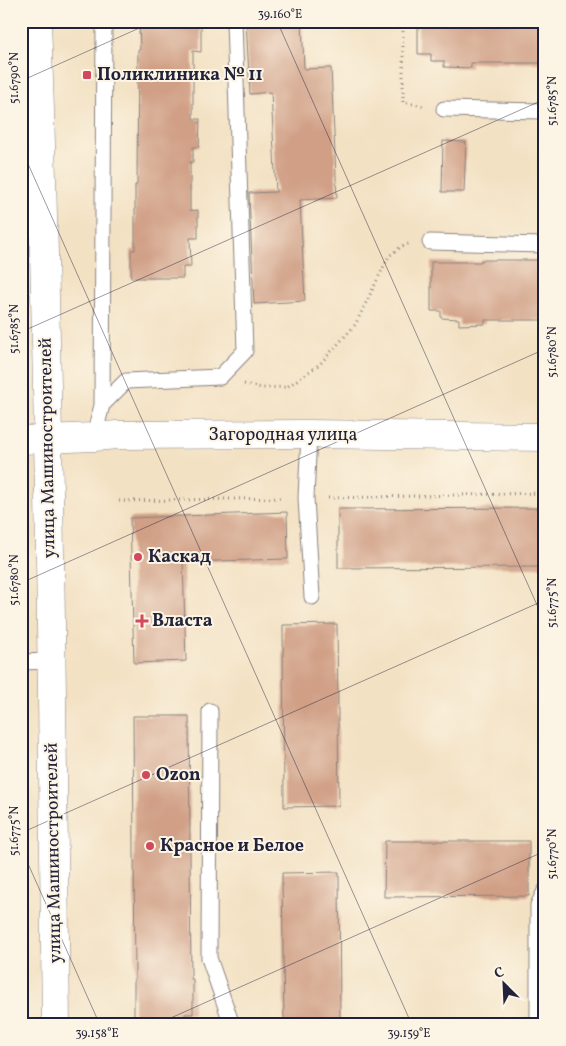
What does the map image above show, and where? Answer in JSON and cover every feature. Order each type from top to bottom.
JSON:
[{"type":"street","name":"улица Машиностроителей","points":[[37,21],[34,439],[52,661],[56,1025]]},
{"type":"street","name":"Загородная улица","points":[[34,439],[118,435],[309,434],[545,437]]},
{"type":"lane","points":[[94,437],[102,405],[104,21]]},
{"type":"lane","points":[[102,405],[126,381],[220,377],[245,351],[234,21]]},
{"type":"lane","points":[[444,109],[545,111]]},
{"type":"lane","points":[[430,242],[545,245]]},
{"type":"lane","points":[[309,434],[306,498],[312,597]]},
{"type":"lane","points":[[21,662],[52,661]]},
{"type":"lane","points":[[210,711],[209,958],[232,1025]]},
{"type":"lane","points":[[538,1025],[543,900]]},
{"type":"path","points":[[403,21],[403,102],[444,109]]},
{"type":"path","points":[[220,377],[262,388],[287,387],[320,364],[355,325],[389,256],[404,245],[430,242]]},
{"type":"path","points":[[119,502],[545,493]]},
{"type":"building","points":[[139,21],[195,21],[195,24],[201,24],[201,52],[193,51],[193,119],[200,119],[199,147],[193,147],[193,162],[190,162],[190,211],[198,210],[198,238],[190,238],[191,267],[183,267],[183,278],[131,278],[131,250],[135,250],[138,50],[140,50]]},
{"type":"building","points":[[246,21],[302,21],[304,69],[331,68],[337,198],[300,200],[305,301],[254,304],[249,193],[276,192],[271,92],[250,94]]},
{"type":"building","points":[[418,21],[545,21],[545,63],[471,63],[471,68],[444,67],[444,61],[431,61],[431,54],[418,54]]},
{"type":"building","points":[[443,141],[466,142],[464,192],[442,192]]},
{"type":"building","points":[[481,260],[541,260],[542,267],[545,267],[545,320],[485,320],[485,324],[459,325],[459,319],[441,318],[441,311],[431,311],[431,262],[481,262]]},
{"type":"building","points":[[545,508],[545,567],[338,568],[338,509]]},
{"type":"building","points":[[287,512],[288,559],[183,562],[186,661],[134,663],[130,518]]},
{"type":"building","points":[[337,624],[339,806],[284,807],[283,625]]},
{"type":"building","points":[[133,716],[189,716],[191,979],[193,979],[193,1014],[185,1014],[185,1025],[134,1025]]},
{"type":"building","points":[[385,841],[529,841],[529,896],[384,897]]},
{"type":"building","points":[[339,872],[340,1025],[284,1025],[282,873]]},
{"type":"place","name":"Поликлиника № 11","points":[[87,75]]},
{"type":"place","name":"Каскад","points":[[138,557]]},
{"type":"place","name":"Власта","points":[[142,621]]},
{"type":"place","name":"Ozon","points":[[146,775]]},
{"type":"place","name":"Красное и Белое","points":[[150,846]]}]
